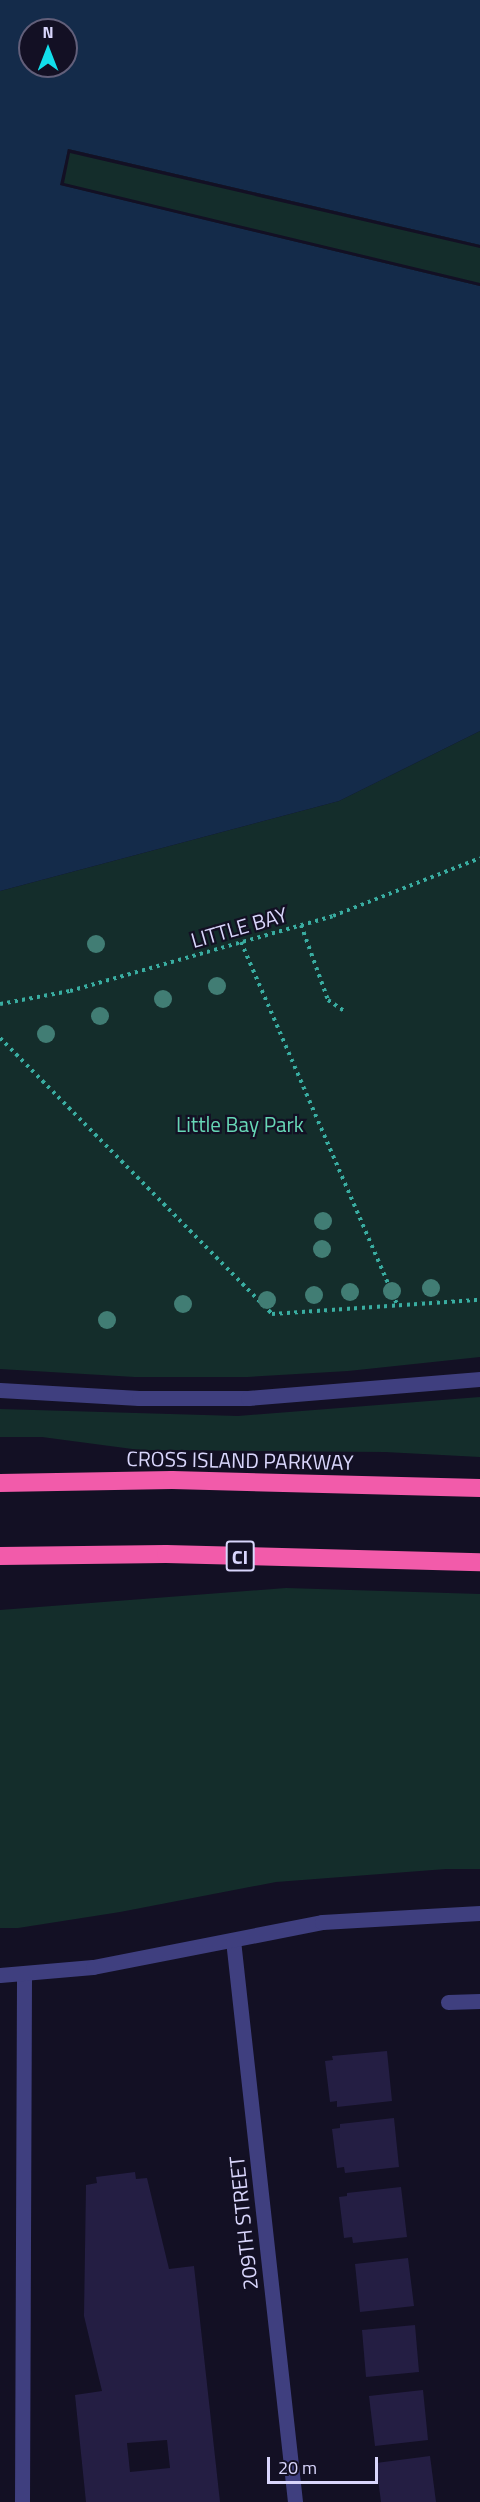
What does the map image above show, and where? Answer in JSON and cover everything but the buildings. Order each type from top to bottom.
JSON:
[{"type":"highway","points":[[0,1473],[172,1480]]},
{"type":"highway","name":"CROSS ISLAND PARKWAY","points":[[0,1483],[172,1480],[480,1488]]},
{"type":"highway","name":"CI","points":[[0,1556],[166,1554],[480,1562]]},
{"type":"street","points":[[0,1390],[70,1395],[236,1398],[342,1392],[480,1378]]},
{"type":"street","points":[[0,1975],[93,1967],[322,1922],[480,1913]]},
{"type":"street","name":"209TH STREET","points":[[233,1940],[295,2502]]},
{"type":"street","points":[[22,2502],[24,1974]]},
{"type":"street","points":[[448,2002],[480,2001]]},
{"type":"path","name":"LITTLE BAY","points":[[1,1005],[70,991],[344,912],[480,858]]},
{"type":"path","points":[[301,925],[328,1000],[346,1012]]},
{"type":"path","points":[[241,942],[398,1306]]},
{"type":"path","points":[[0,1038],[272,1314],[480,1300]]},
{"type":"green space","points":[[68,149],[480,245],[480,286],[60,185]]},
{"type":"green space","name":"Little Bay Park","points":[[480,731],[480,1357],[348,1371],[247,1377],[135,1377],[0,1369],[0,891],[339,801]]},
{"type":"green space","points":[[480,1397],[480,1457],[385,1452],[140,1450],[42,1437],[0,1437],[0,1409],[238,1416]]},
{"type":"green space","points":[[286,1588],[480,1594],[480,1869],[446,1869],[276,1882],[120,1912],[18,1928],[0,1928],[0,1610]]},
{"type":"water","points":[[0,0],[480,0],[480,245],[68,149],[61,185],[480,286],[480,731],[339,801],[0,891]]},
{"type":"pier","points":[[68,149],[480,245],[480,248],[70,153],[64,183],[480,283],[480,286],[60,185]]}]
